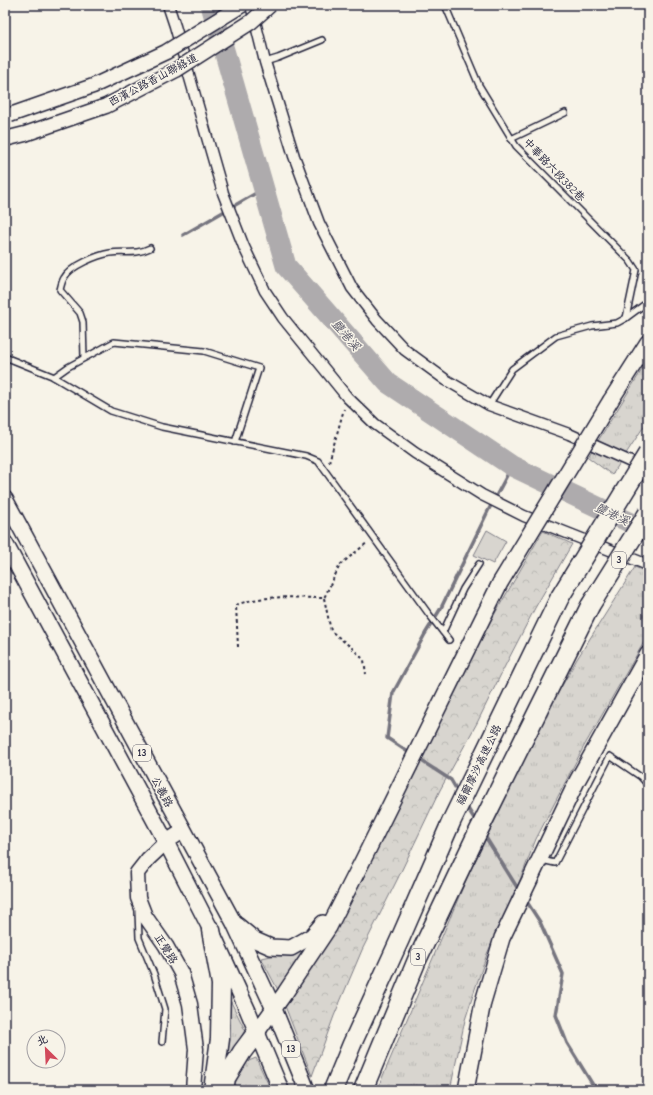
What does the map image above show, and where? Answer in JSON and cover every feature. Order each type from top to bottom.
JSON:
[{"type":"highway","name":"福爾摩沙高速公路","points":[[333,1090],[352,1044],[462,799],[560,597],[648,453]]},
{"type":"highway","name":"3","points":[[364,1087],[417,960],[480,828],[590,606],[648,513]]},
{"type":"highway","points":[[211,930],[221,984],[220,1039],[213,1090]]},
{"type":"highway","points":[[224,1090],[226,1078],[242,1052],[257,1032]]},
{"type":"main road","points":[[257,1032],[329,927],[500,583],[648,342]]},
{"type":"main road","name":"公義路","points":[[5,499],[234,923],[274,1009],[307,1090]]},
{"type":"main road","name":"公義路","points":[[5,543],[166,842],[211,930],[257,1032],[281,1090]]},
{"type":"main road","points":[[466,1090],[483,1002],[502,938],[578,782],[648,654]]},
{"type":"main road","points":[[234,923],[255,940],[271,947],[291,948],[312,936],[329,915],[363,860]]},
{"type":"street","points":[[168,5],[223,193],[244,247],[265,291],[283,318],[347,397],[375,424],[421,457],[482,495],[524,516],[648,565]]},
{"type":"street","name":"西濱公路香山聯絡道","points":[[7,116],[93,86],[166,52],[242,5]]},
{"type":"street","points":[[251,5],[265,62],[294,156],[319,223],[352,288],[377,320],[405,350],[446,380],[489,405],[569,434],[648,470]]},
{"type":"street","name":"西濱公路香山聯絡道","points":[[5,139],[25,134],[106,106],[176,70],[251,22],[270,5]]},
{"type":"street","name":"正覺路","points":[[183,831],[166,842],[148,859],[137,873],[138,898],[145,916],[166,946],[181,973],[190,1004],[196,1049],[194,1090]]},
{"type":"lane","name":"中華路六段382巷","points":[[445,5],[479,85],[516,146],[630,261],[636,270],[626,318]]},
{"type":"lane","points":[[265,62],[322,40]]},
{"type":"lane","points":[[511,139],[565,113]]},
{"type":"lane","points":[[84,358],[83,322],[80,313],[60,290],[64,277],[74,268],[87,261],[110,253],[129,253],[144,251],[150,248]]},
{"type":"lane","points":[[489,405],[512,368],[556,336],[592,326],[617,323],[646,304],[648,300]]},
{"type":"lane","points":[[54,377],[68,367],[114,342],[204,351],[259,368],[236,442]]},
{"type":"lane","points":[[5,356],[54,377],[111,411],[162,427],[306,456],[318,461],[428,613],[450,640]]},
{"type":"lane","points":[[443,632],[463,589],[479,564]]},
{"type":"lane","points":[[540,860],[555,863],[610,756],[641,777],[648,785]]},
{"type":"lane","points":[[138,898],[139,938],[154,974],[164,1009],[162,1042]]},
{"type":"path","points":[[326,473],[347,397]]},
{"type":"path","points":[[366,674],[364,660],[352,648],[330,631],[324,598],[340,565],[373,537]]},
{"type":"path","points":[[238,647],[236,604],[262,598],[324,598]]},
{"type":"green space","points":[[648,360],[648,420],[612,475],[588,457]]},
{"type":"green space","points":[[487,530],[506,541],[493,564],[474,555]]},
{"type":"green space","points":[[543,531],[572,544],[535,608],[477,723],[440,790],[362,950],[334,1016],[312,1076],[285,1006],[329,936],[483,634]]},
{"type":"green space","points":[[635,567],[648,573],[648,635],[583,748],[536,839],[520,880],[487,954],[475,989],[465,1020],[450,1090],[377,1090],[466,880],[519,768],[544,718],[577,659]]},
{"type":"green space","points":[[306,948],[278,990],[261,958]]},
{"type":"green space","points":[[228,996],[245,1030],[223,1069]]},
{"type":"green space","points":[[256,1058],[271,1090],[233,1090],[240,1068],[246,1062]]},
{"type":"waterway","name":"鹽港溪","points":[[211,5],[286,266],[388,383],[512,466],[648,531]]},
{"type":"waterway","points":[[183,235],[263,189]]},
{"type":"waterway","points":[[411,754],[387,738],[393,693],[441,608],[488,511],[512,466]]},
{"type":"waterway","points":[[417,758],[451,780],[459,794]]},
{"type":"waterway","points":[[465,804],[477,823]]},
{"type":"waterway","points":[[483,833],[520,892]]},
{"type":"waterway","points":[[525,899],[540,922],[563,974],[556,1015],[567,1043],[596,1090]]}]
